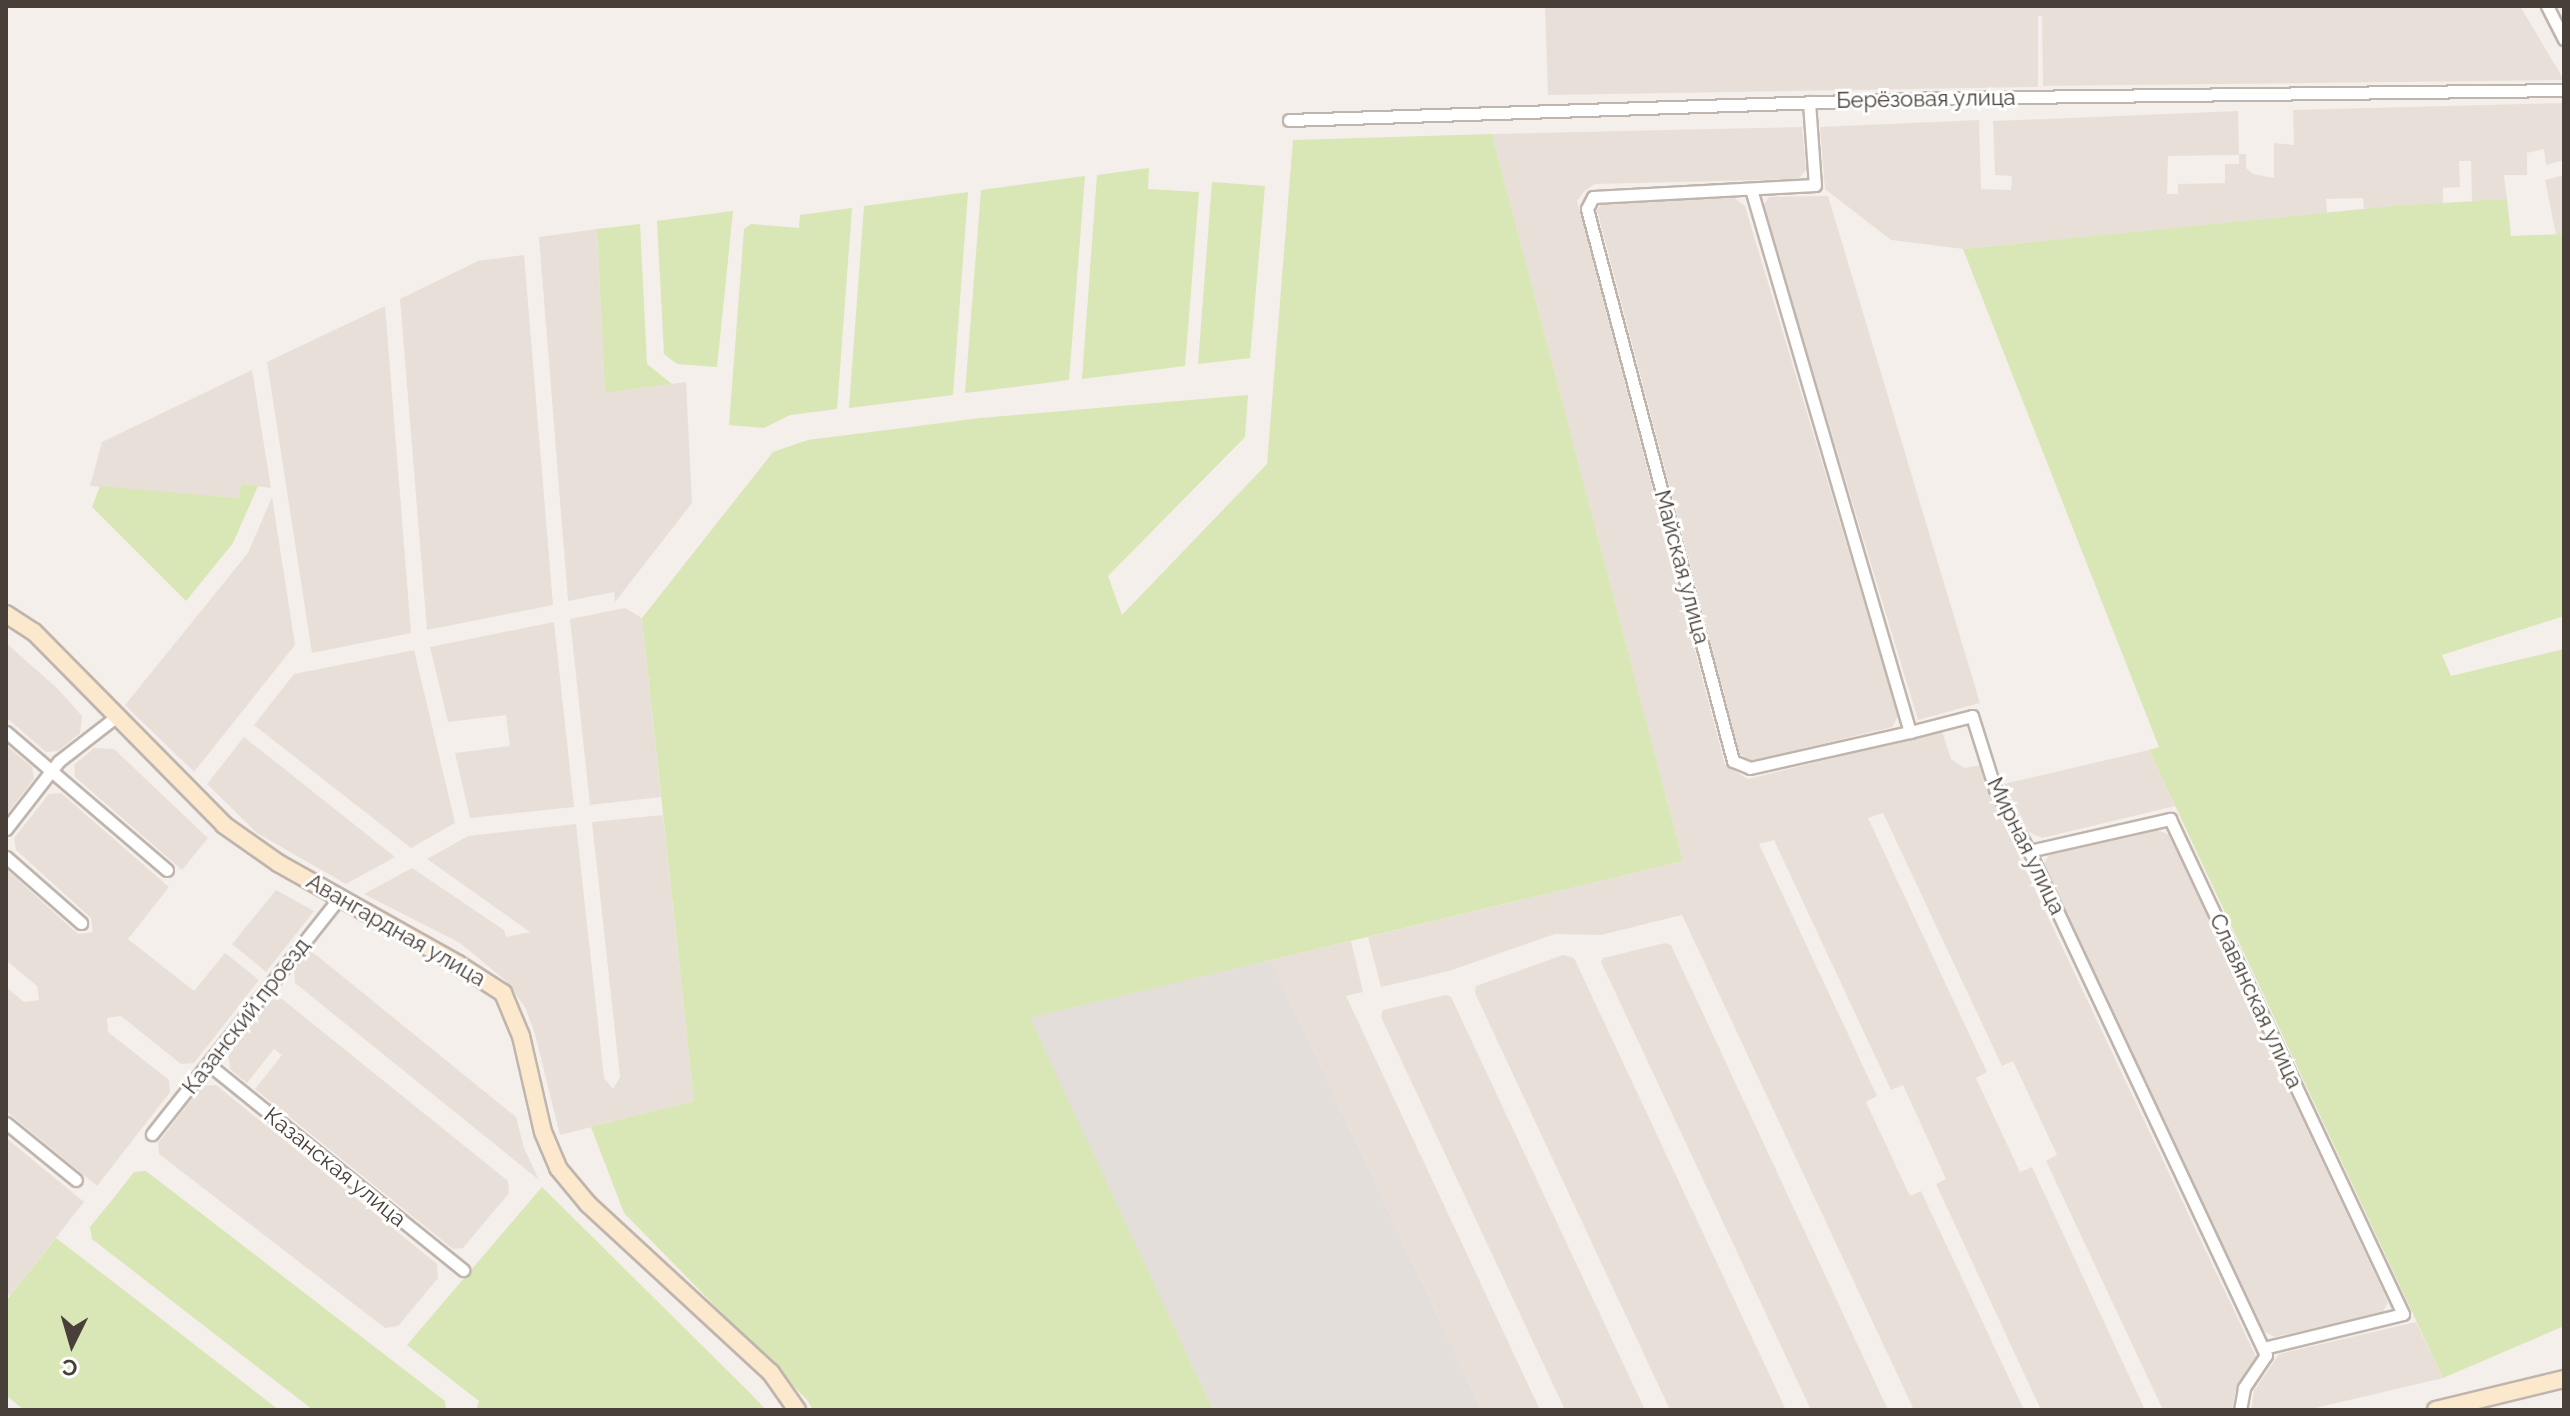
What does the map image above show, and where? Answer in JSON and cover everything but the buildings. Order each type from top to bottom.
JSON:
[{"type":"main road","name":"Авангардная улица","points":[[6,614],[34,632],[224,825],[278,863],[503,993],[521,1036],[543,1132],[558,1168],[588,1204],[771,1373],[797,1410]]},
{"type":"main road","points":[[2436,1410],[2476,1405],[2564,1379]]},
{"type":"street","points":[[2547,6],[2564,39]]},
{"type":"street","name":"Берёзовая улица","points":[[1289,120],[1809,102],[2564,90]]},
{"type":"street","points":[[1809,102],[1815,185],[1751,189],[1910,732]]},
{"type":"street","name":"Майская улица","points":[[1751,189],[1593,197],[1587,209],[1733,761],[1750,768],[1910,732]]},
{"type":"street","points":[[6,829],[51,771],[117,716]]},
{"type":"street","name":"Мирная улица","points":[[1910,732],[1972,716],[1995,789],[2029,851],[2263,1348]]},
{"type":"street","points":[[6,732],[167,870]]},
{"type":"street","name":"Славянская улица","points":[[2029,851],[2170,819],[2403,1314],[2263,1348]]},
{"type":"street","points":[[6,857],[81,923]]},
{"type":"street","name":"Казанский проезд","points":[[152,1134],[340,897]]},
{"type":"street","name":"Казанская улица","points":[[208,1064],[463,1270]]},
{"type":"street","points":[[6,1123],[76,1180]]},
{"type":"street","points":[[2240,1410],[2244,1388],[2266,1355],[2263,1348]]},
{"type":"shaded area","points":[[1545,6],[2520,6],[2564,80],[2043,86],[2042,16],[2038,16],[2038,87],[1548,95]]},
{"type":"shaded area","points":[[2564,103],[2564,160],[2546,165],[2544,149],[2527,153],[2527,175],[2504,175],[2507,199],[2472,202],[2471,161],[2459,161],[2460,187],[2443,188],[2443,203],[2364,209],[2363,198],[2326,199],[2327,213],[1963,249],[1891,240],[1825,189],[1820,127],[1979,120],[1981,189],[2011,190],[2012,176],[1995,175],[1993,121],[2238,111],[2239,154],[2246,154],[2246,168],[2253,174],[2274,178],[2274,143],[2294,145],[2293,110]],"holes":[[[2239,155],[2239,164],[2225,164],[2225,183],[2178,184],[2178,194],[2167,194],[2168,156]]]},
{"type":"shaded area","points":[[1802,127],[1806,170],[1798,179],[1595,184],[1584,191],[1577,201],[1725,765],[1748,779],[1942,731],[1951,759],[1965,768],[1980,765],[1987,788],[2256,1357],[2237,1384],[2232,1410],[2163,1410],[2046,1161],[2057,1155],[2013,1061],[2002,1066],[1883,813],[1868,818],[1987,1072],[1976,1078],[2020,1172],[2032,1167],[2145,1410],[2041,1410],[1936,1184],[1946,1179],[1903,1085],[1891,1090],[1774,840],[1759,844],[1877,1096],[1866,1102],[1910,1196],[1921,1191],[2024,1410],[1914,1410],[1682,915],[1601,935],[1555,934],[1449,971],[1381,987],[1368,937],[1683,861],[1492,134]]},
{"type":"shaded area","points":[[2564,175],[2564,234],[2556,235],[2545,180]]},
{"type":"shaded area","points":[[1828,196],[1980,703],[1918,720],[1763,206],[1769,197]]},
{"type":"shaded area","points":[[1734,198],[1745,206],[1898,716],[1892,727],[1751,761],[1740,754],[1597,210],[1604,201]]},
{"type":"shaded area","points":[[597,229],[605,393],[686,382],[692,503],[615,602],[614,592],[568,601],[539,237]]},
{"type":"shaded area","points":[[524,255],[553,605],[427,630],[400,299],[478,261]]},
{"type":"shaded area","points":[[385,306],[411,633],[312,653],[267,362]]},
{"type":"shaded area","points":[[252,370],[271,488],[242,484],[238,498],[90,486],[102,442]]},
{"type":"shaded area","points":[[272,497],[295,645],[194,772],[125,705],[248,553]]},
{"type":"shaded area","points":[[625,608],[642,618],[661,797],[590,805],[570,619]]},
{"type":"shaded area","points":[[554,622],[574,807],[470,818],[455,753],[510,746],[506,715],[448,722],[430,647]]},
{"type":"shaded area","points":[[6,643],[58,689],[82,716],[80,733],[58,751],[46,752],[6,717]]},
{"type":"shaded area","points":[[414,650],[455,823],[411,848],[254,725],[294,674]]},
{"type":"shaded area","points":[[244,737],[395,857],[346,884],[257,833],[207,784]]},
{"type":"shaded area","points":[[6,745],[32,767],[34,779],[6,815]]},
{"type":"shaded area","points":[[94,748],[114,749],[208,838],[182,870],[75,777],[74,765]]},
{"type":"shaded area","points":[[2149,750],[2175,806],[2042,838],[2029,832],[2004,784]]},
{"type":"shaded area","points":[[61,793],[169,887],[128,939],[194,991],[225,953],[259,980],[194,1063],[181,1064],[121,1016],[107,1018],[108,1032],[169,1080],[170,1092],[97,1186],[6,1111],[6,987],[24,1002],[39,1000],[37,986],[6,960],[6,869],[78,934],[93,932],[91,918],[16,850],[14,838],[49,794]]},
{"type":"shaded area","points":[[663,815],[694,1101],[560,1135],[535,1034],[525,1007],[506,981],[460,943],[364,894],[412,868],[504,930],[506,937],[530,932],[427,859],[468,836],[576,824],[604,1078],[613,1089],[620,1077],[592,822]]},
{"type":"shaded area","points":[[2156,829],[2169,835],[2388,1302],[2383,1312],[2275,1337],[2263,1331],[2044,864],[2049,854]]},
{"type":"shaded area","points":[[276,890],[314,911],[266,972],[232,944]]},
{"type":"shaded area","points":[[1351,941],[1363,992],[1346,996],[1540,1410],[1482,1410],[1271,960]]},
{"type":"shaded area","points":[[1665,943],[1671,945],[1888,1410],[1811,1410],[1601,962],[1603,958]]},
{"type":"shaded area","points":[[310,950],[516,1117],[524,1148],[539,1180],[295,983],[294,970]]},
{"type":"shaded area","points":[[1563,955],[1574,958],[1786,1410],[1670,1410],[1475,993],[1476,986]]},
{"type":"shaded area","points":[[1271,960],[1482,1410],[1213,1410],[1029,1018]]},
{"type":"shaded area","points":[[1446,995],[1451,997],[1645,1410],[1565,1410],[1381,1017],[1383,1010]]},
{"type":"shaded area","points":[[282,999],[508,1181],[509,1193],[463,1248],[453,1249],[255,1089],[282,1055],[274,1049],[247,1083],[230,1069],[228,1054],[270,1000]]},
{"type":"shaded area","points":[[216,1085],[437,1264],[438,1278],[398,1326],[385,1328],[159,1154],[158,1143],[202,1086]]},
{"type":"shaded area","points":[[6,1138],[84,1202],[10,1296],[6,1293]]},
{"type":"shaded area","points":[[2416,1322],[2443,1378],[2307,1410],[2251,1410],[2254,1391],[2279,1354]]},
{"type":"green space","points":[[1492,134],[1683,861],[1030,1018],[1213,1410],[813,1410],[808,1401],[624,1213],[591,1127],[694,1101],[642,618],[773,452],[808,440],[981,418],[1248,395],[1245,437],[1108,576],[1122,615],[1267,464],[1293,140]]},
{"type":"green space","points":[[1149,168],[1148,189],[1199,192],[1185,366],[1082,379],[1097,175]]},
{"type":"green space","points":[[1085,176],[1069,380],[965,393],[981,190]]},
{"type":"green space","points":[[1212,182],[1265,186],[1250,358],[1198,364]]},
{"type":"green space","points":[[968,192],[953,395],[849,408],[864,206]]},
{"type":"green space","points":[[2507,199],[2511,236],[2564,234],[2564,616],[2442,655],[2451,676],[2564,649],[2564,1326],[2443,1378],[2149,750],[2159,747],[1963,249],[2393,206]]},
{"type":"green space","points":[[852,208],[837,409],[790,415],[764,428],[729,425],[744,229],[751,224],[799,228],[800,215]]},
{"type":"green space","points":[[733,211],[717,367],[677,364],[664,354],[657,221]]},
{"type":"green space","points":[[640,224],[647,364],[672,384],[605,393],[597,229]]},
{"type":"green space","points":[[242,484],[258,486],[233,543],[186,601],[92,507],[100,486],[238,498]]},
{"type":"green space","points":[[146,1171],[445,1401],[446,1410],[313,1410],[92,1239],[90,1227],[134,1172]]},
{"type":"green space","points":[[542,1187],[766,1410],[476,1410],[479,1401],[407,1345]]},
{"type":"green space","points":[[56,1238],[279,1410],[24,1410],[6,1395],[6,1301]]}]
